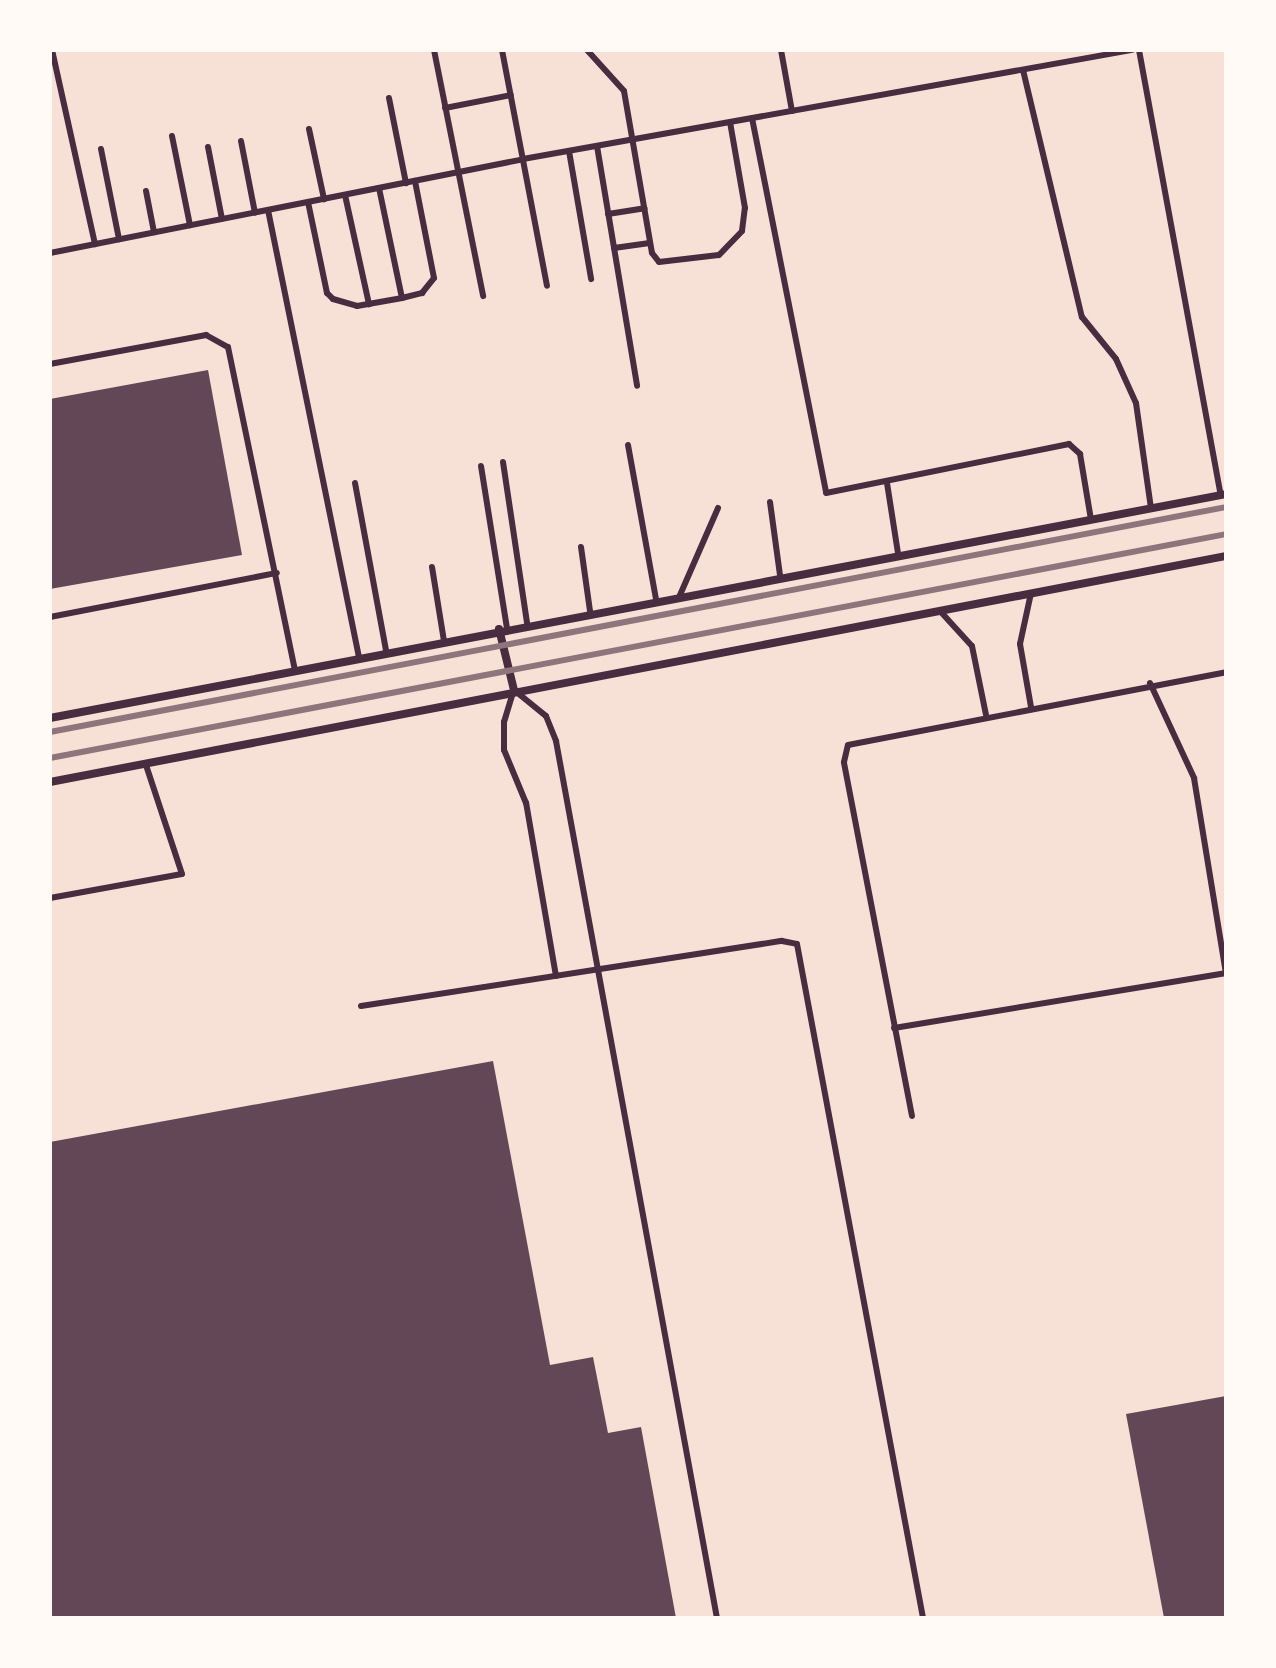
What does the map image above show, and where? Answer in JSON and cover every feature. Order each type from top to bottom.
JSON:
[{"type":"street","points":[[50,718],[294,667],[1224,494]]},
{"type":"street","points":[[50,782],[514,690],[1226,556]]},
{"type":"street","points":[[503,629],[514,690]]},
{"type":"lane","points":[[52,50],[95,244]]},
{"type":"lane","points":[[434,50],[483,296]]},
{"type":"lane","points":[[502,50],[547,286]]},
{"type":"lane","points":[[587,50],[624,91],[635,139],[653,257],[662,263],[719,255],[736,241],[745,208],[730,122]]},
{"type":"lane","points":[[781,50],[792,111]]},
{"type":"lane","points":[[50,253],[523,159],[1132,50]]},
{"type":"lane","points":[[1139,50],[1224,494]]},
{"type":"lane","points":[[1023,70],[1082,317],[1120,366],[1136,403],[1151,509]]},
{"type":"lane","points":[[445,108],[511,95]]},
{"type":"lane","points":[[389,98],[406,183]]},
{"type":"lane","points":[[752,118],[823,487],[832,495],[1069,444],[1080,454],[1091,520]]},
{"type":"lane","points":[[309,129],[324,199]]},
{"type":"lane","points":[[172,136],[190,225]]},
{"type":"lane","points":[[241,141],[255,213]]},
{"type":"lane","points":[[597,146],[637,386]]},
{"type":"lane","points":[[208,147],[222,219]]},
{"type":"lane","points":[[101,149],[119,239]]},
{"type":"lane","points":[[569,151],[591,279]]},
{"type":"lane","points":[[308,202],[327,293],[348,306],[402,298],[422,293],[434,278],[415,181]]},
{"type":"lane","points":[[379,188],[402,298]]},
{"type":"lane","points":[[146,191],[154,232]]},
{"type":"lane","points":[[345,195],[369,304]]},
{"type":"lane","points":[[608,214],[645,208]]},
{"type":"lane","points":[[268,210],[359,656]]},
{"type":"lane","points":[[614,248],[650,243]]},
{"type":"lane","points":[[50,364],[206,335],[222,341],[232,355],[294,667]]},
{"type":"lane","points":[[628,445],[656,599]]},
{"type":"lane","points":[[503,462],[527,623]]},
{"type":"lane","points":[[481,466],[503,629]]},
{"type":"lane","points":[[355,483],[386,651]]},
{"type":"lane","points":[[887,483],[898,553]]},
{"type":"lane","points":[[770,502],[780,575]]},
{"type":"lane","points":[[680,595],[718,508]]},
{"type":"lane","points":[[581,547],[590,611]]},
{"type":"lane","points":[[432,567],[444,641]]},
{"type":"lane","points":[[50,617],[277,573]]},
{"type":"lane","points":[[1031,592],[1020,644],[1031,707]]},
{"type":"lane","points":[[938,609],[972,646],[986,715]]},
{"type":"lane","points":[[912,1116],[844,752],[857,741],[1150,683],[1226,672]]},
{"type":"lane","points":[[894,1028],[1226,973],[1194,778],[1150,683]]},
{"type":"lane","points":[[556,976],[526,803],[504,750],[504,722],[514,690],[553,728],[717,1618]]},
{"type":"lane","points":[[50,898],[182,874],[146,765]]},
{"type":"lane","points":[[361,1006],[790,941],[801,951],[923,1618]]},
{"type":"building","points":[[208,370],[242,555],[50,589],[50,399]]},
{"type":"building","points":[[493,1061],[550,1365],[593,1357],[608,1433],[641,1427],[676,1618],[50,1618],[50,1142]]},
{"type":"building","points":[[1226,1396],[1226,1618],[1164,1618],[1126,1414]]},
{"type":"railway","points":[[50,732],[1226,507]]},
{"type":"railway","points":[[50,758],[1226,534]]}]
